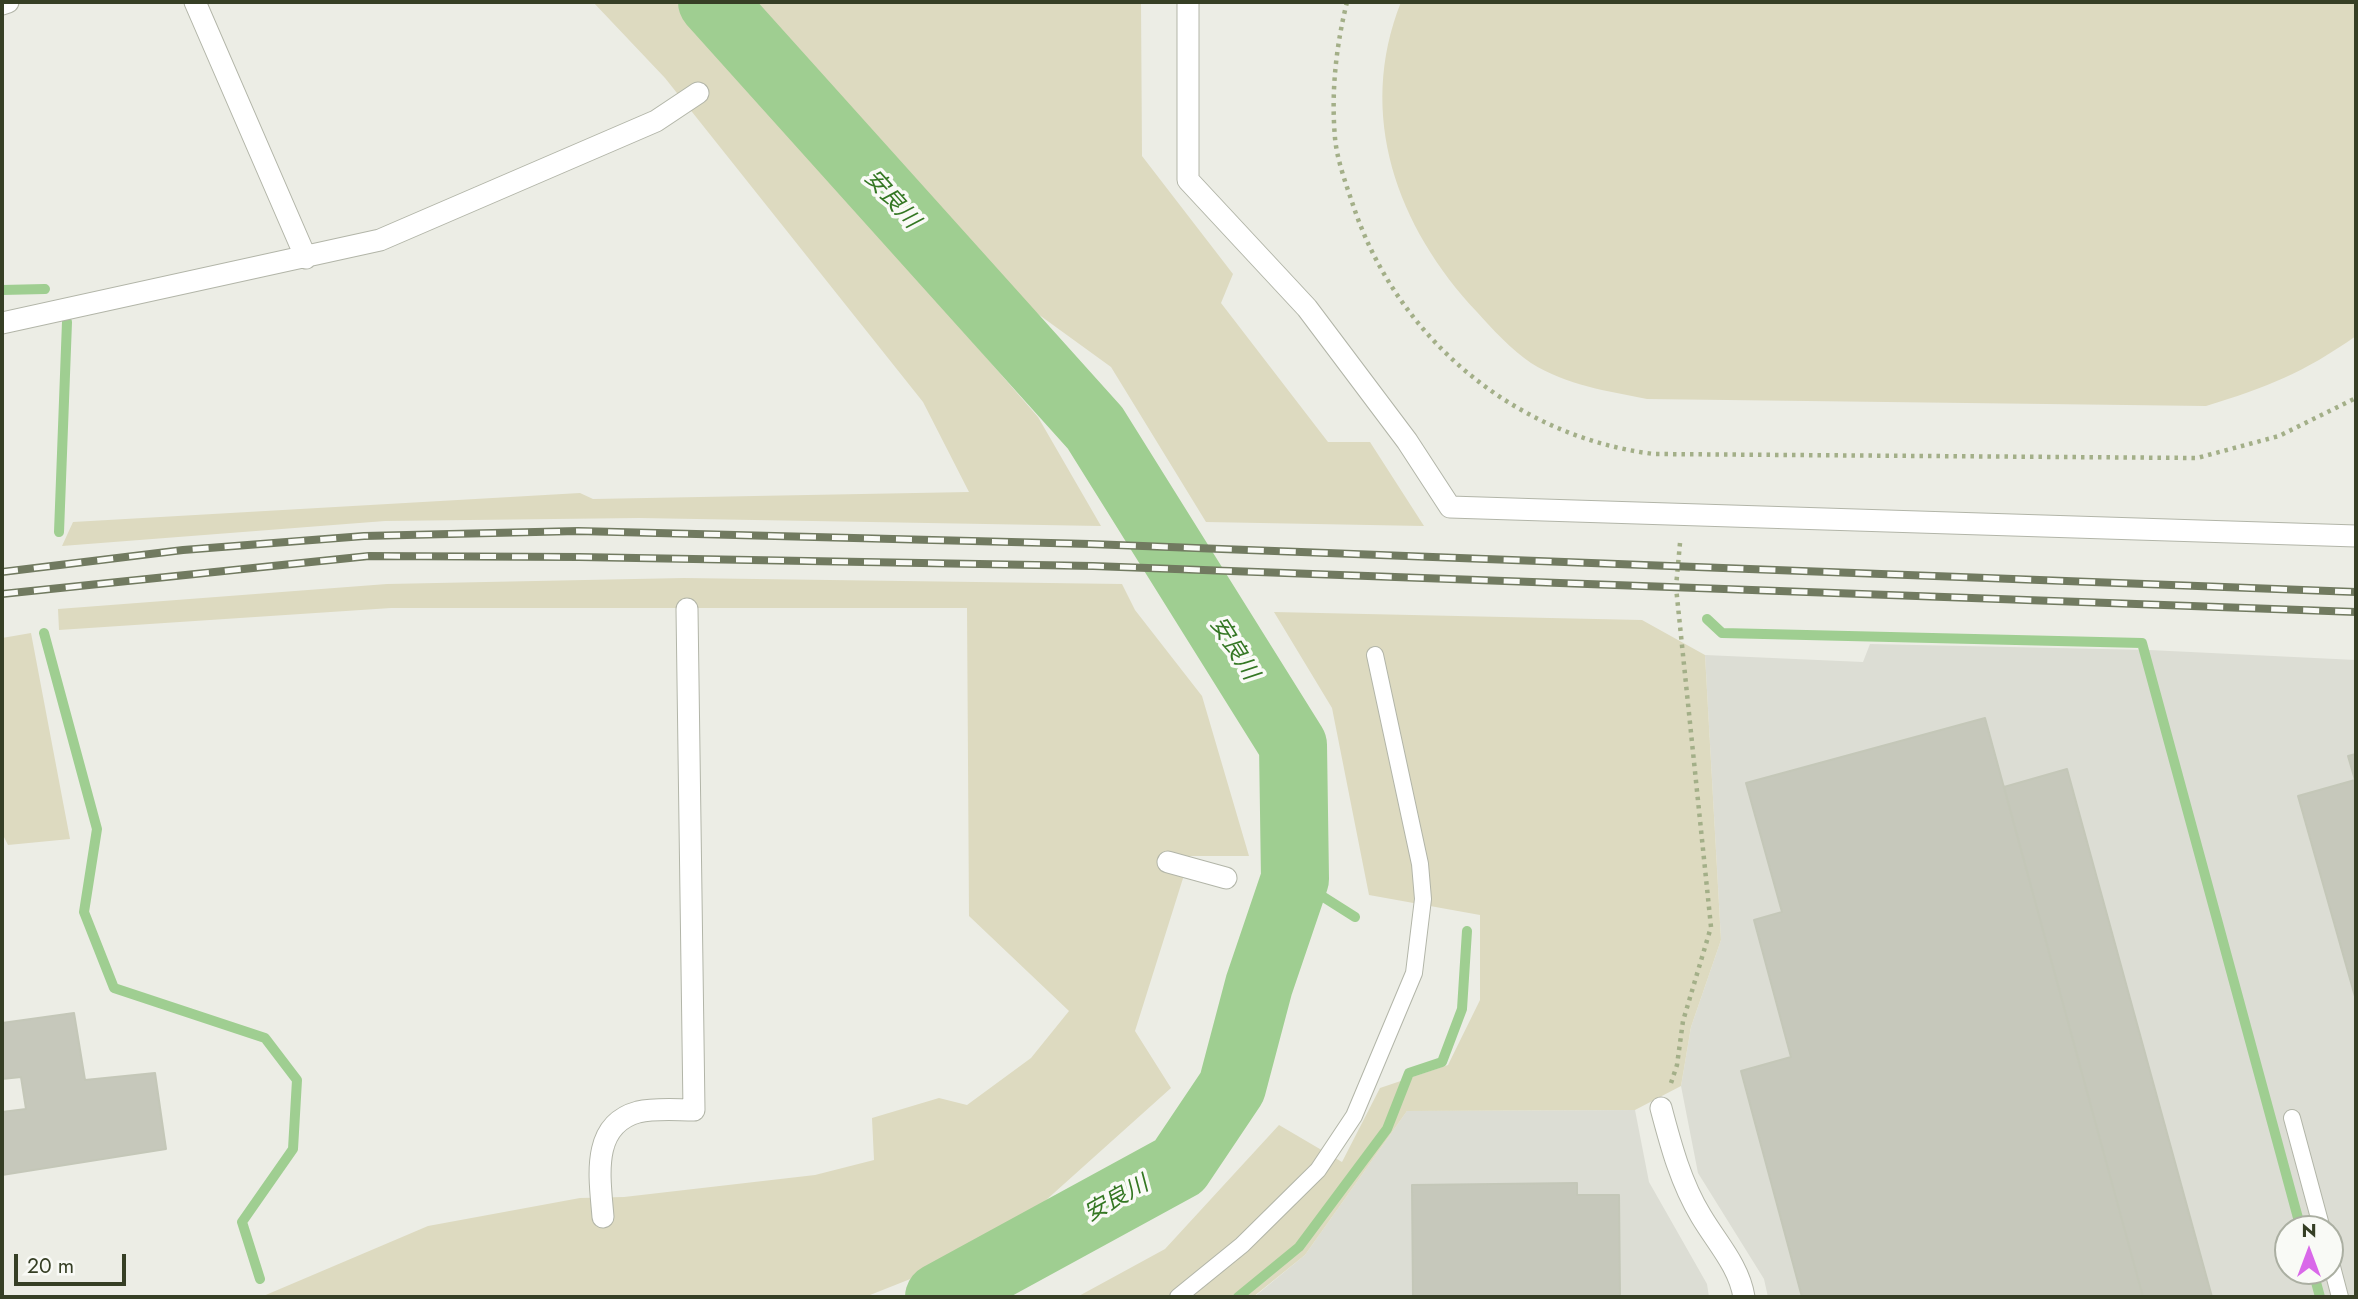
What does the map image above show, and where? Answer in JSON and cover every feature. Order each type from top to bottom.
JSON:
[{"type":"street","points":[[2,4],[8,2]]},
{"type":"street","points":[[195,2],[306,258]]},
{"type":"street","points":[[1188,2],[1188,180],[1307,308],[1407,441],[1450,507],[2356,536]]},
{"type":"street","points":[[2,323],[380,240],[656,121],[698,93]]},
{"type":"street","points":[[603,1217],[599,1163],[601,1146],[616,1124],[637,1112],[694,1110],[687,609]]},
{"type":"street","points":[[1168,862],[1226,878]]},
{"type":"street","points":[[1661,1108],[1677,1165],[1700,1215],[1741,1277],[1744,1297]]},
{"type":"lane","points":[[1178,1297],[1242,1245],[1318,1170],[1354,1116],[1413,972],[1423,899],[1420,864],[1375,655]]},
{"type":"lane","points":[[2292,1118],[2318,1215]]},
{"type":"path","points":[[1347,2],[1336,48],[1335,140],[1354,210],[1388,283],[1471,379],[1526,415],[1560,431],[1602,445],[1654,454],[2197,458],[2279,436],[2356,398]]},
{"type":"path","points":[[1661,1108],[1677,1065],[1684,1021],[1711,927],[1676,587],[1681,514]]},
{"type":"shaded area","points":[[593,2],[677,2],[1038,417],[1101,526],[639,518],[385,521],[62,546],[73,522],[580,493],[593,499],[969,492],[923,402],[665,78]]},
{"type":"shaded area","points":[[755,2],[1141,2],[1142,156],[1233,274],[1221,303],[1328,442],[1370,442],[1424,526],[1206,522],[1111,367],[1031,309]]},
{"type":"shaded area","points":[[1401,2],[2356,2],[2356,336],[2284,378],[2206,406],[1647,399],[1558,377],[1531,363],[1489,325],[1449,279],[1425,244],[1406,206],[1392,168],[1384,127],[1383,86],[1388,44]]},
{"type":"shaded area","points":[[684,578],[1122,584],[1135,610],[1202,696],[1249,856],[1190,856],[1135,1031],[1171,1088],[996,1245],[865,1297],[261,1297],[428,1226],[580,1198],[624,1197],[815,1175],[874,1160],[872,1118],[939,1098],[967,1105],[1031,1058],[1069,1011],[969,916],[967,608],[391,608],[59,630],[58,609],[387,584]]},
{"type":"shaded area","points":[[1274,612],[1642,620],[1705,655],[1721,940],[1691,1027],[1681,1086],[1635,1110],[1407,1111],[1305,1255],[1253,1297],[1077,1297],[1165,1249],[1279,1125],[1342,1162],[1380,1088],[1448,1065],[1480,1000],[1480,915],[1369,895],[1332,708]]},
{"type":"shaded area","points":[[31,633],[70,839],[8,845],[2,833],[2,638]]},
{"type":"shaded area","points":[[1870,644],[2149,650],[2356,660],[2356,1297],[1768,1297],[1764,1279],[1698,1173],[1681,1086],[1691,1027],[1721,940],[1705,655],[1863,662]]},
{"type":"shaded area","points":[[1635,1110],[1649,1182],[1707,1284],[1709,1297],[1254,1297],[1305,1255],[1407,1111]]},
{"type":"building","points":[[1985,718],[2143,1297],[1802,1297],[1741,1071],[1791,1057],[1754,920],[1782,912],[1746,783]]},
{"type":"building","points":[[2356,754],[2356,1000],[2298,796],[2355,780],[2348,756]]},
{"type":"building","points":[[2067,769],[2212,1297],[2143,1297],[2004,787]]},
{"type":"building","points":[[74,1013],[85,1080],[155,1073],[166,1149],[2,1175],[2,1112],[26,1109],[21,1077],[2,1079],[2,1023]]},
{"type":"building","points":[[1577,1183],[1577,1195],[1619,1195],[1620,1297],[1413,1297],[1412,1185]]},
{"type":"waterway","name":"安良川","points":[[712,2],[1095,428],[1293,745],[1295,879],[1259,985],[1232,1087],[1179,1166],[939,1297]]},
{"type":"waterway","points":[[2,290],[45,289]]},
{"type":"waterway","points":[[59,532],[67,322]]},
{"type":"waterway","points":[[1707,619],[1722,633],[2142,643],[2297,1215]]},
{"type":"waterway","points":[[44,633],[97,829],[84,912],[114,988],[265,1038],[297,1080],[293,1149],[242,1222],[260,1279]]},
{"type":"waterway","points":[[1295,879],[1355,917]]},
{"type":"waterway","points":[[1238,1297],[1299,1247],[1387,1129],[1409,1073],[1442,1062],[1462,1009],[1467,931]]},
{"type":"waterway","points":[[2317,1285],[2320,1297]]},
{"type":"railway","points":[[2,572],[183,550],[364,536],[578,531],[1090,544],[2356,592]]},
{"type":"railway","points":[[2,594],[369,556],[579,557],[1093,566],[2356,612]]}]
